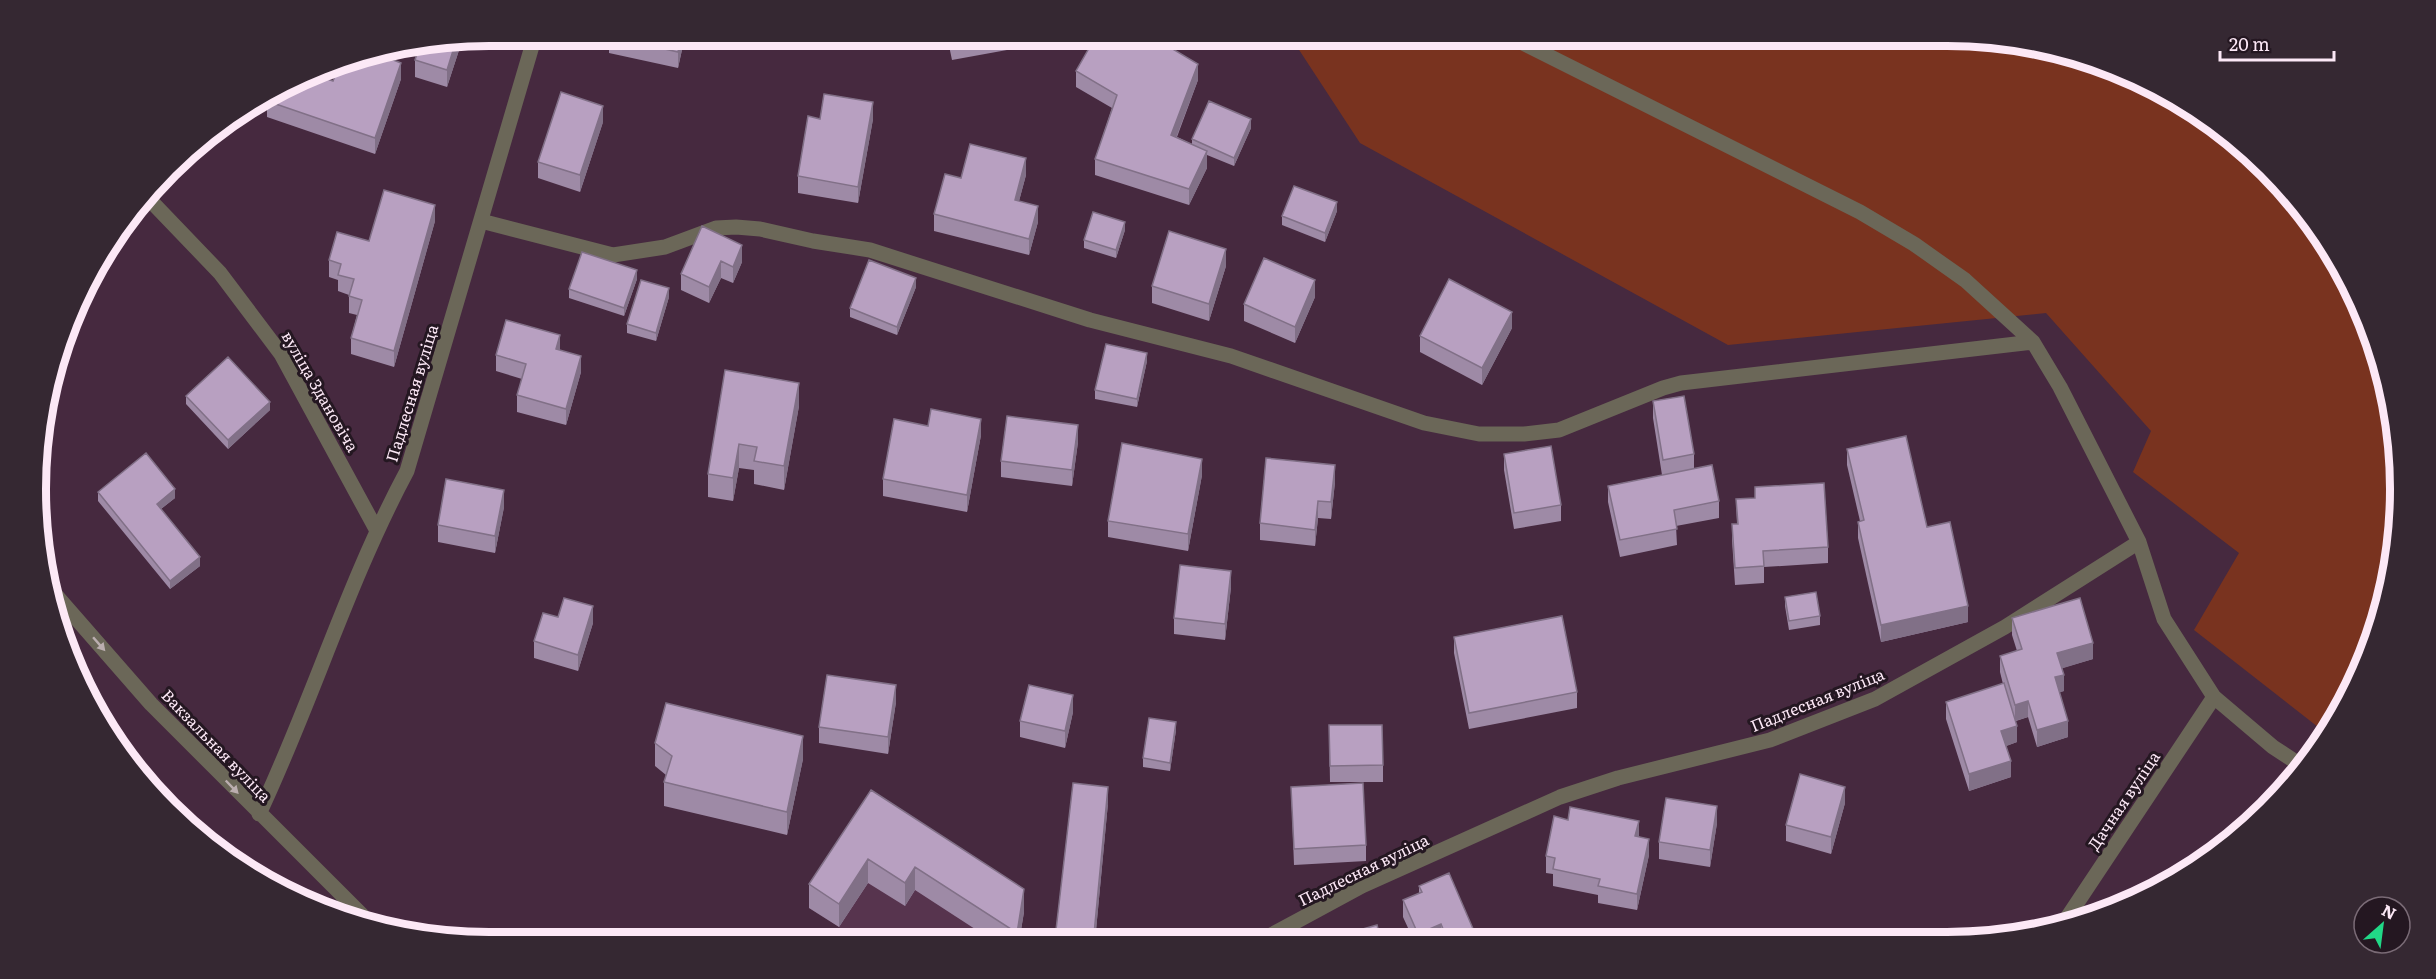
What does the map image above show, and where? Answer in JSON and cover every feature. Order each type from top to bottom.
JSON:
[{"type":"street","name":"Падлесная вуліца","points":[[259,814],[280,770],[376,529],[407,471],[532,46]]},
{"type":"street","points":[[1529,46],[1860,212],[1914,244],[1965,280],[2033,342],[2060,387],[2139,542],[2164,619],[2214,697],[2273,747],[2296,762]]},
{"type":"street","name":"вуліца Здановіча","points":[[152,202],[220,273],[281,354],[376,529]]},
{"type":"street","points":[[481,221],[613,255],[665,247],[716,228],[736,227],[760,229],[870,250],[1090,320],[1231,356],[1424,423],[1479,434],[1524,434],[1560,430],[1663,388],[1681,384],[2033,342]]},
{"type":"street","name":"Падлесная вуліца","points":[[1277,932],[1362,886],[1560,797],[1618,778],[1770,740],[1875,699],[2005,627],[2139,542]]},
{"type":"street","name":"Вакзальная вуліца","points":[[61,601],[151,704],[359,913]]},
{"type":"street","name":"Дачная вуліца","points":[[2068,915],[2214,697]]},
{"type":"shaded area","points":[[1297,46],[1975,47],[2033,55],[2089,70],[2116,80],[2168,106],[2193,121],[2239,156],[2280,197],[2298,220],[2315,243],[2344,294],[2366,347],[2374,375],[2381,403],[2389,461],[2390,490],[2386,547],[2366,632],[2356,659],[2330,711],[2320,728],[2194,630],[2239,553],[2133,472],[2151,431],[2046,313],[1728,345],[1360,143]]},
{"type":"shaded area","points":[[871,813],[1008,932],[844,932],[809,908]]},
{"type":"building","points":[[652,46],[679,46],[678,52]]},
{"type":"building","points":[[1090,46],[1168,46],[1198,64],[1171,135],[1207,151],[1189,189],[1095,159],[1117,95],[1076,71]]},
{"type":"building","points":[[454,48],[447,70],[415,60],[418,52]]},
{"type":"building","points":[[389,58],[401,63],[375,138],[273,103],[320,80],[325,78],[333,81],[335,74],[375,62]]},
{"type":"building","points":[[561,92],[603,106],[580,175],[538,162]]},
{"type":"building","points":[[824,94],[873,102],[858,187],[798,176],[808,116],[820,119]]},
{"type":"building","points":[[1209,101],[1251,119],[1234,158],[1192,139]]},
{"type":"building","points":[[970,144],[1026,158],[1015,200],[1038,206],[1029,239],[934,214],[945,174],[961,178]]},
{"type":"building","points":[[1294,186],[1337,202],[1325,233],[1282,216]]},
{"type":"building","points":[[384,190],[435,205],[394,351],[351,338],[362,300],[349,296],[354,279],[338,275],[341,264],[329,260],[337,232],[369,241]]},
{"type":"building","points":[[1093,212],[1125,222],[1116,250],[1084,240]]},
{"type":"building","points":[[702,226],[742,245],[733,267],[721,261],[709,287],[681,274]]},
{"type":"building","points":[[1169,231],[1226,249],[1209,304],[1152,286]]},
{"type":"building","points":[[582,252],[637,270],[624,308],[569,289]]},
{"type":"building","points":[[1264,258],[1315,280],[1295,327],[1244,304]]},
{"type":"building","points":[[869,260],[916,278],[897,327],[850,308]]},
{"type":"building","points":[[1449,279],[1512,312],[1482,368],[1420,336]]},
{"type":"building","points":[[641,280],[669,288],[656,333],[627,324]]},
{"type":"building","points":[[506,320],[560,335],[556,349],[581,356],[566,409],[517,395],[526,364],[496,355]]},
{"type":"building","points":[[1106,344],[1147,353],[1137,399],[1095,390]]},
{"type":"building","points":[[228,357],[270,402],[228,440],[186,396]]},
{"type":"building","points":[[725,370],[799,383],[784,466],[754,461],[757,447],[739,444],[733,478],[708,474]]},
{"type":"building","points":[[1684,396],[1694,454],[1663,460],[1653,401]]},
{"type":"building","points":[[931,409],[981,419],[967,495],[883,479],[894,419],[928,426]]},
{"type":"building","points":[[1007,416],[1078,425],[1072,470],[1001,461]]},
{"type":"building","points":[[1906,436],[1927,527],[1950,522],[1968,606],[1881,625],[1858,522],[1864,520],[1847,449]]},
{"type":"building","points":[[1122,443],[1202,459],[1188,534],[1108,521]]},
{"type":"building","points":[[1551,446],[1561,505],[1514,513],[1504,454]]},
{"type":"building","points":[[146,453],[175,489],[157,504],[200,557],[170,581],[98,492]]},
{"type":"building","points":[[1266,458],[1335,465],[1331,502],[1318,501],[1315,530],[1260,523]]},
{"type":"building","points":[[1712,465],[1719,501],[1674,510],[1677,529],[1620,540],[1608,486]]},
{"type":"building","points":[[446,479],[504,490],[495,536],[438,525]]},
{"type":"building","points":[[1824,483],[1828,547],[1763,551],[1764,566],[1735,568],[1732,524],[1738,524],[1736,499],[1755,498],[1755,487]]},
{"type":"building","points":[[1180,565],[1231,571],[1225,624],[1174,618]]},
{"type":"building","points":[[1816,592],[1820,616],[1789,621],[1785,597]]},
{"type":"building","points":[[564,598],[593,606],[578,655],[534,641],[543,613],[558,617]]},
{"type":"building","points":[[2080,598],[2093,643],[2057,653],[2064,675],[2055,677],[2068,721],[2037,730],[2028,701],[2015,705],[2000,656],[2022,649],[2012,618]]},
{"type":"building","points":[[1562,616],[1577,692],[1469,713],[1454,637]]},
{"type":"building","points":[[827,675],[896,685],[888,737],[819,727]]},
{"type":"building","points":[[2004,683],[2017,726],[2001,731],[2011,761],[1969,774],[1946,702]]},
{"type":"building","points":[[1029,685],[1073,695],[1065,731],[1020,721]]},
{"type":"building","points":[[666,703],[803,736],[787,812],[664,782],[672,756],[655,743]]},
{"type":"building","points":[[1149,718],[1176,722],[1170,763],[1143,758]]},
{"type":"building","points":[[1329,725],[1382,725],[1383,765],[1330,766]]},
{"type":"building","points":[[1800,774],[1845,787],[1831,837],[1786,825]]},
{"type":"building","points":[[1073,783],[1108,787],[1094,932],[1056,930]]},
{"type":"building","points":[[1363,783],[1366,845],[1294,849],[1291,787]]},
{"type":"building","points":[[871,790],[1024,889],[1015,932],[915,867],[905,883],[868,859],[839,904],[809,884]]},
{"type":"building","points":[[1666,798],[1717,806],[1710,850],[1659,842]]},
{"type":"building","points":[[1570,807],[1639,821],[1635,836],[1649,839],[1637,894],[1598,886],[1600,879],[1553,869],[1555,858],[1546,856],[1554,816],[1568,820]]},
{"type":"building","points":[[1449,873],[1474,931],[1444,932],[1441,924],[1417,932],[1403,900],[1422,892],[1419,886]]},
{"type":"building","points":[[1377,925],[1379,932],[1352,932]]}]
